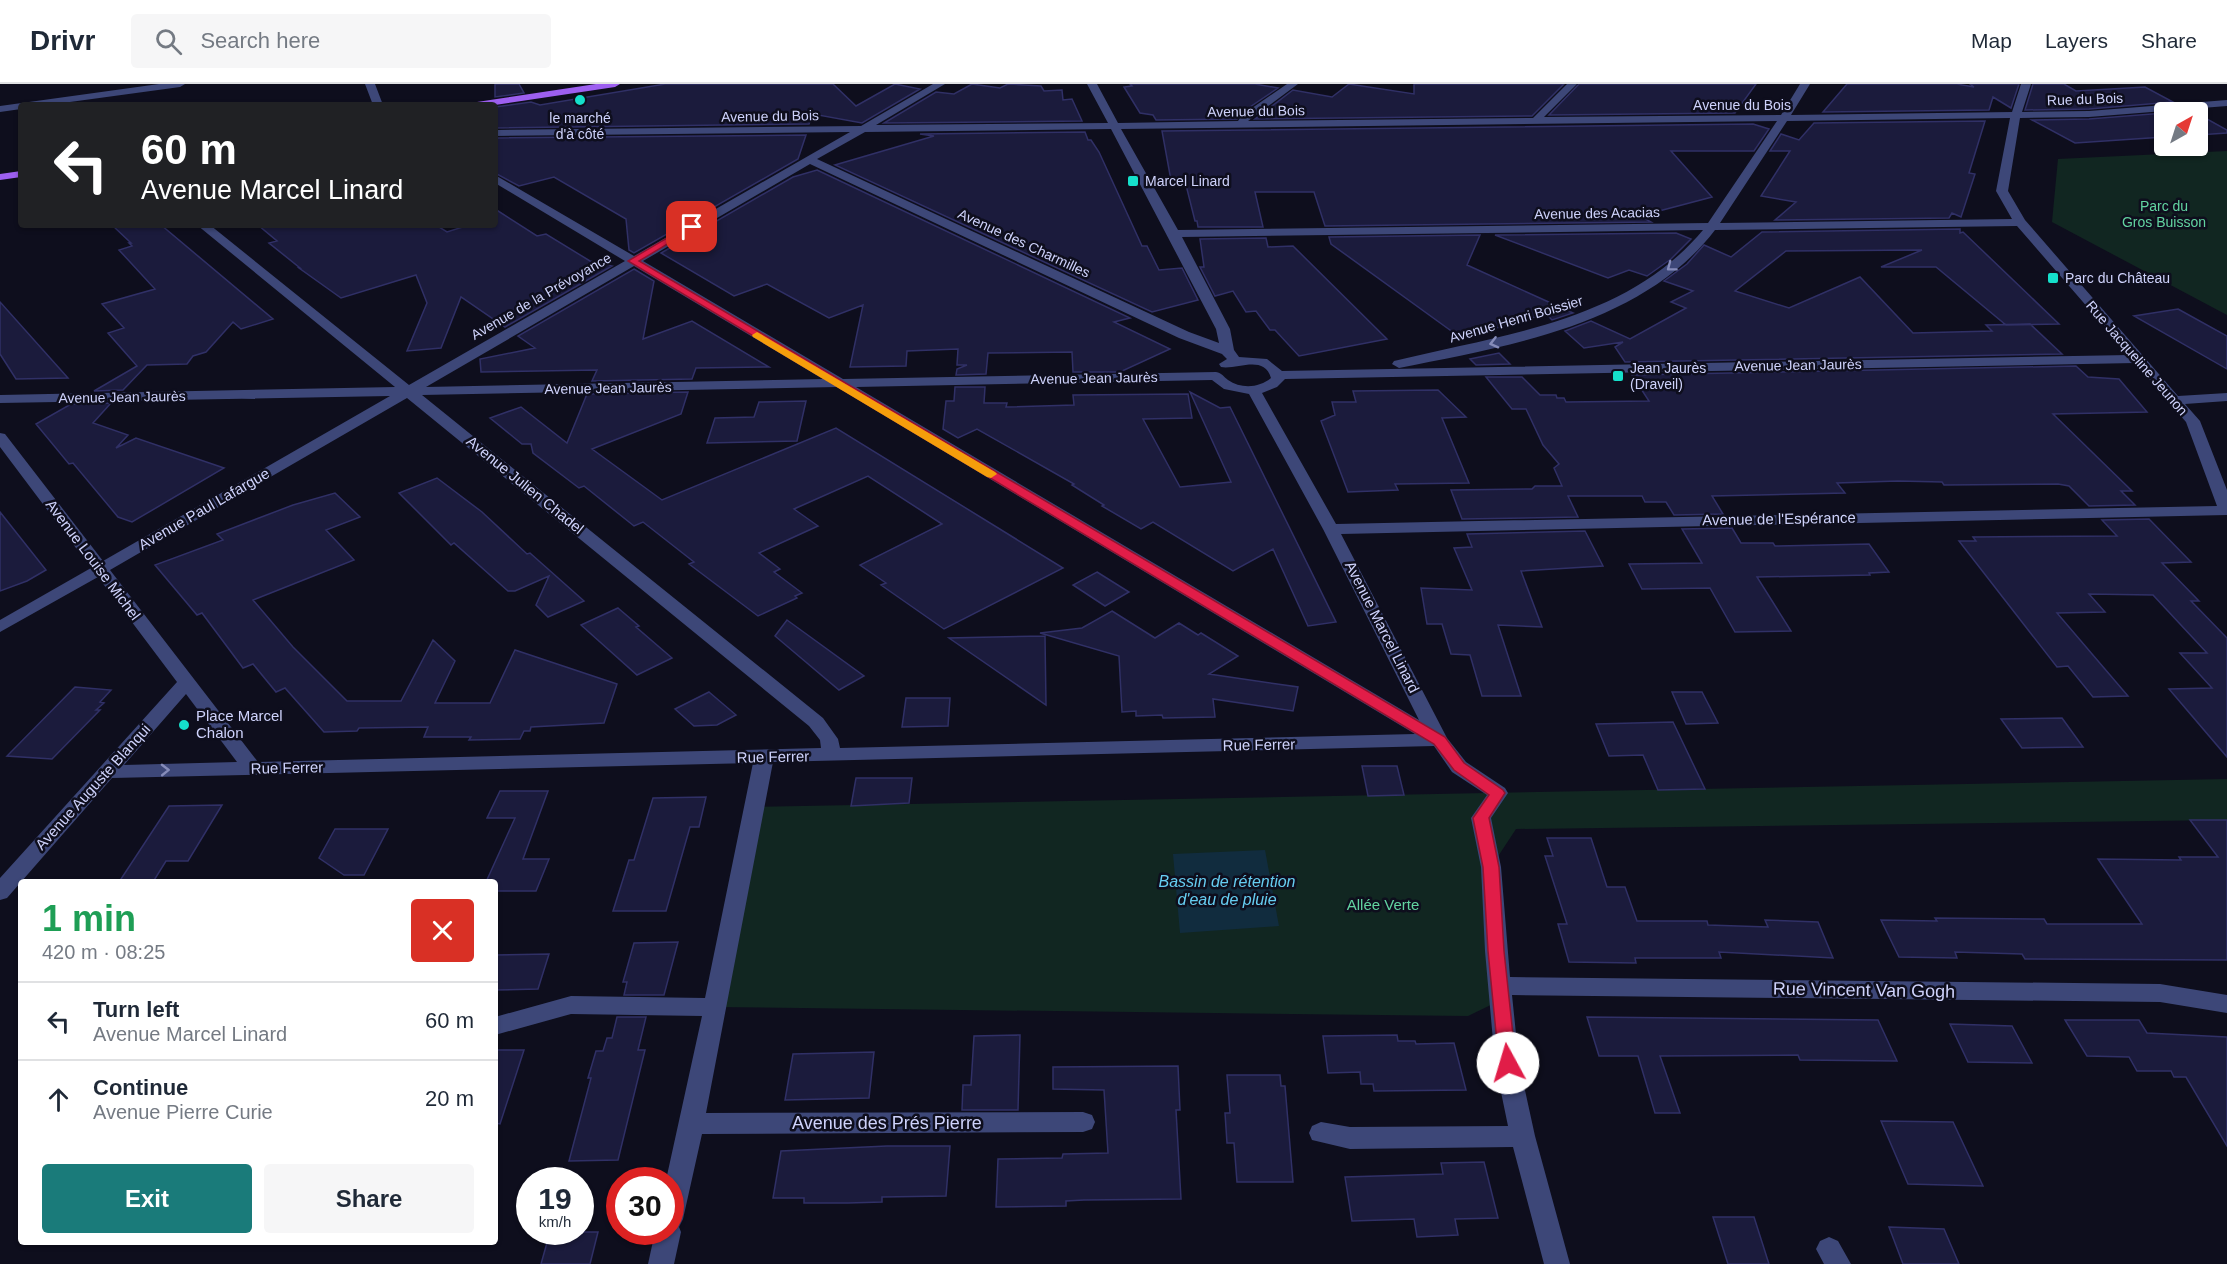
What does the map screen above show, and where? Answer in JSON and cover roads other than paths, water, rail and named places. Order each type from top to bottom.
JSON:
[{"type":"main road","points":[[497,102],[615,84]]},
{"type":"main road","points":[[0,177],[18,174]]},
{"type":"street","points":[[49,102],[180,84]]},
{"type":"street","points":[[370,84],[377,102]]},
{"type":"street","name":"Avenue de la Prévoyance","points":[[407,391],[940,84]]},
{"type":"street","points":[[1092,84],[1174,234],[1223,330],[1231,356],[1218,369],[1216,376],[1226,385],[1254,390],[1269,386],[1278,379],[1278,375]]},
{"type":"street","points":[[1240,125],[1293,84]]},
{"type":"street","points":[[1537,119],[1572,84]]},
{"type":"street","name":"Avenue Henri Boissier","points":[[1352,374],[1500,342],[1592,314],[1659,276],[1694,248],[1713,226],[1805,84]]},
{"type":"street","name":"Rue Jacqueline Jeunon","points":[[2026,84],[2016,114],[2001,191],[2020,222],[2193,421],[2227,510]]},
{"type":"street","name":"Rue du Bois","points":[[2016,114],[2089,114],[2227,103]]},
{"type":"street","points":[[0,109],[18,106]]},
{"type":"street","name":"Avenue du Bois","points":[[498,134],[1537,119],[1783,119],[2016,114]]},
{"type":"street","name":"Avenue des Charmilles","points":[[810,160],[1184,335],[1231,356],[1263,363],[1276,370],[1278,375]]},
{"type":"street","points":[[498,179],[1440,740]]},
{"type":"street","name":"Avenue des Acacias","points":[[1174,234],[2020,222]]},
{"type":"street","name":"Avenue Julien Chadel","points":[[207,228],[816,722],[829,739],[831,756]]},
{"type":"street","name":"Avenue Jean Jaurès","points":[[1278,375],[2137,359]]},
{"type":"street","name":"Avenue Jean Jaurès","points":[[0,399],[1216,376]]},
{"type":"street","name":"Avenue Marcel Linard","points":[[1254,390],[1331,529],[1440,740],[1459,767],[1498,793],[1481,818],[1491,867],[1508,1063],[1557,1264]]},
{"type":"street","name":"Avenue Paul Lafargue","points":[[0,627],[407,391]]},
{"type":"street","points":[[2174,400],[2227,397]]},
{"type":"street","name":"Avenue Louise Michel","points":[[0,437],[187,682]]},
{"type":"street","name":"Avenue de l'Espérance","points":[[1331,529],[2227,510]]},
{"type":"street","points":[[187,682],[252,768]]},
{"type":"street","name":"Avenue Auguste Blanqui","points":[[0,892],[187,682]]},
{"type":"street","name":"Rue Ferrer","points":[[107,772],[1440,740]]},
{"type":"street","points":[[682,1167],[764,757]]},
{"type":"street","name":"Rue Vincent Van Gogh","points":[[1500,986],[2160,993],[2227,1004]]},
{"type":"street","points":[[498,1025],[571,1005],[714,1007]]},
{"type":"street","name":"Avenue des Prés Pierre","points":[[692,1124],[1083,1122]]},
{"type":"street","points":[[1321,1133],[1350,1138],[1524,1136]]},
{"type":"street","points":[[661,1264],[665,1245]]},
{"type":"water","name":"Bassin de rétention d'eau de pluie","points":[[1265,850],[1279,926],[1180,933],[1173,854]]},
{"type":"place","name":"le marché d'à côté","points":[[580,100]]},
{"type":"place","name":"Marcel Linard","points":[[1133,181]]},
{"type":"place","name":"Parc du Château","points":[[2053,278]]},
{"type":"place","name":"Jean Jaurès (Draveil)","points":[[1618,376]]},
{"type":"place","name":"Place Marcel Chalon","points":[[184,725]]},
{"type":"park label","name":"Parc du Gros Buisson","points":[[2164,214]]},
{"type":"park label","name":"Allée Verte","points":[[1383,905]]}]
